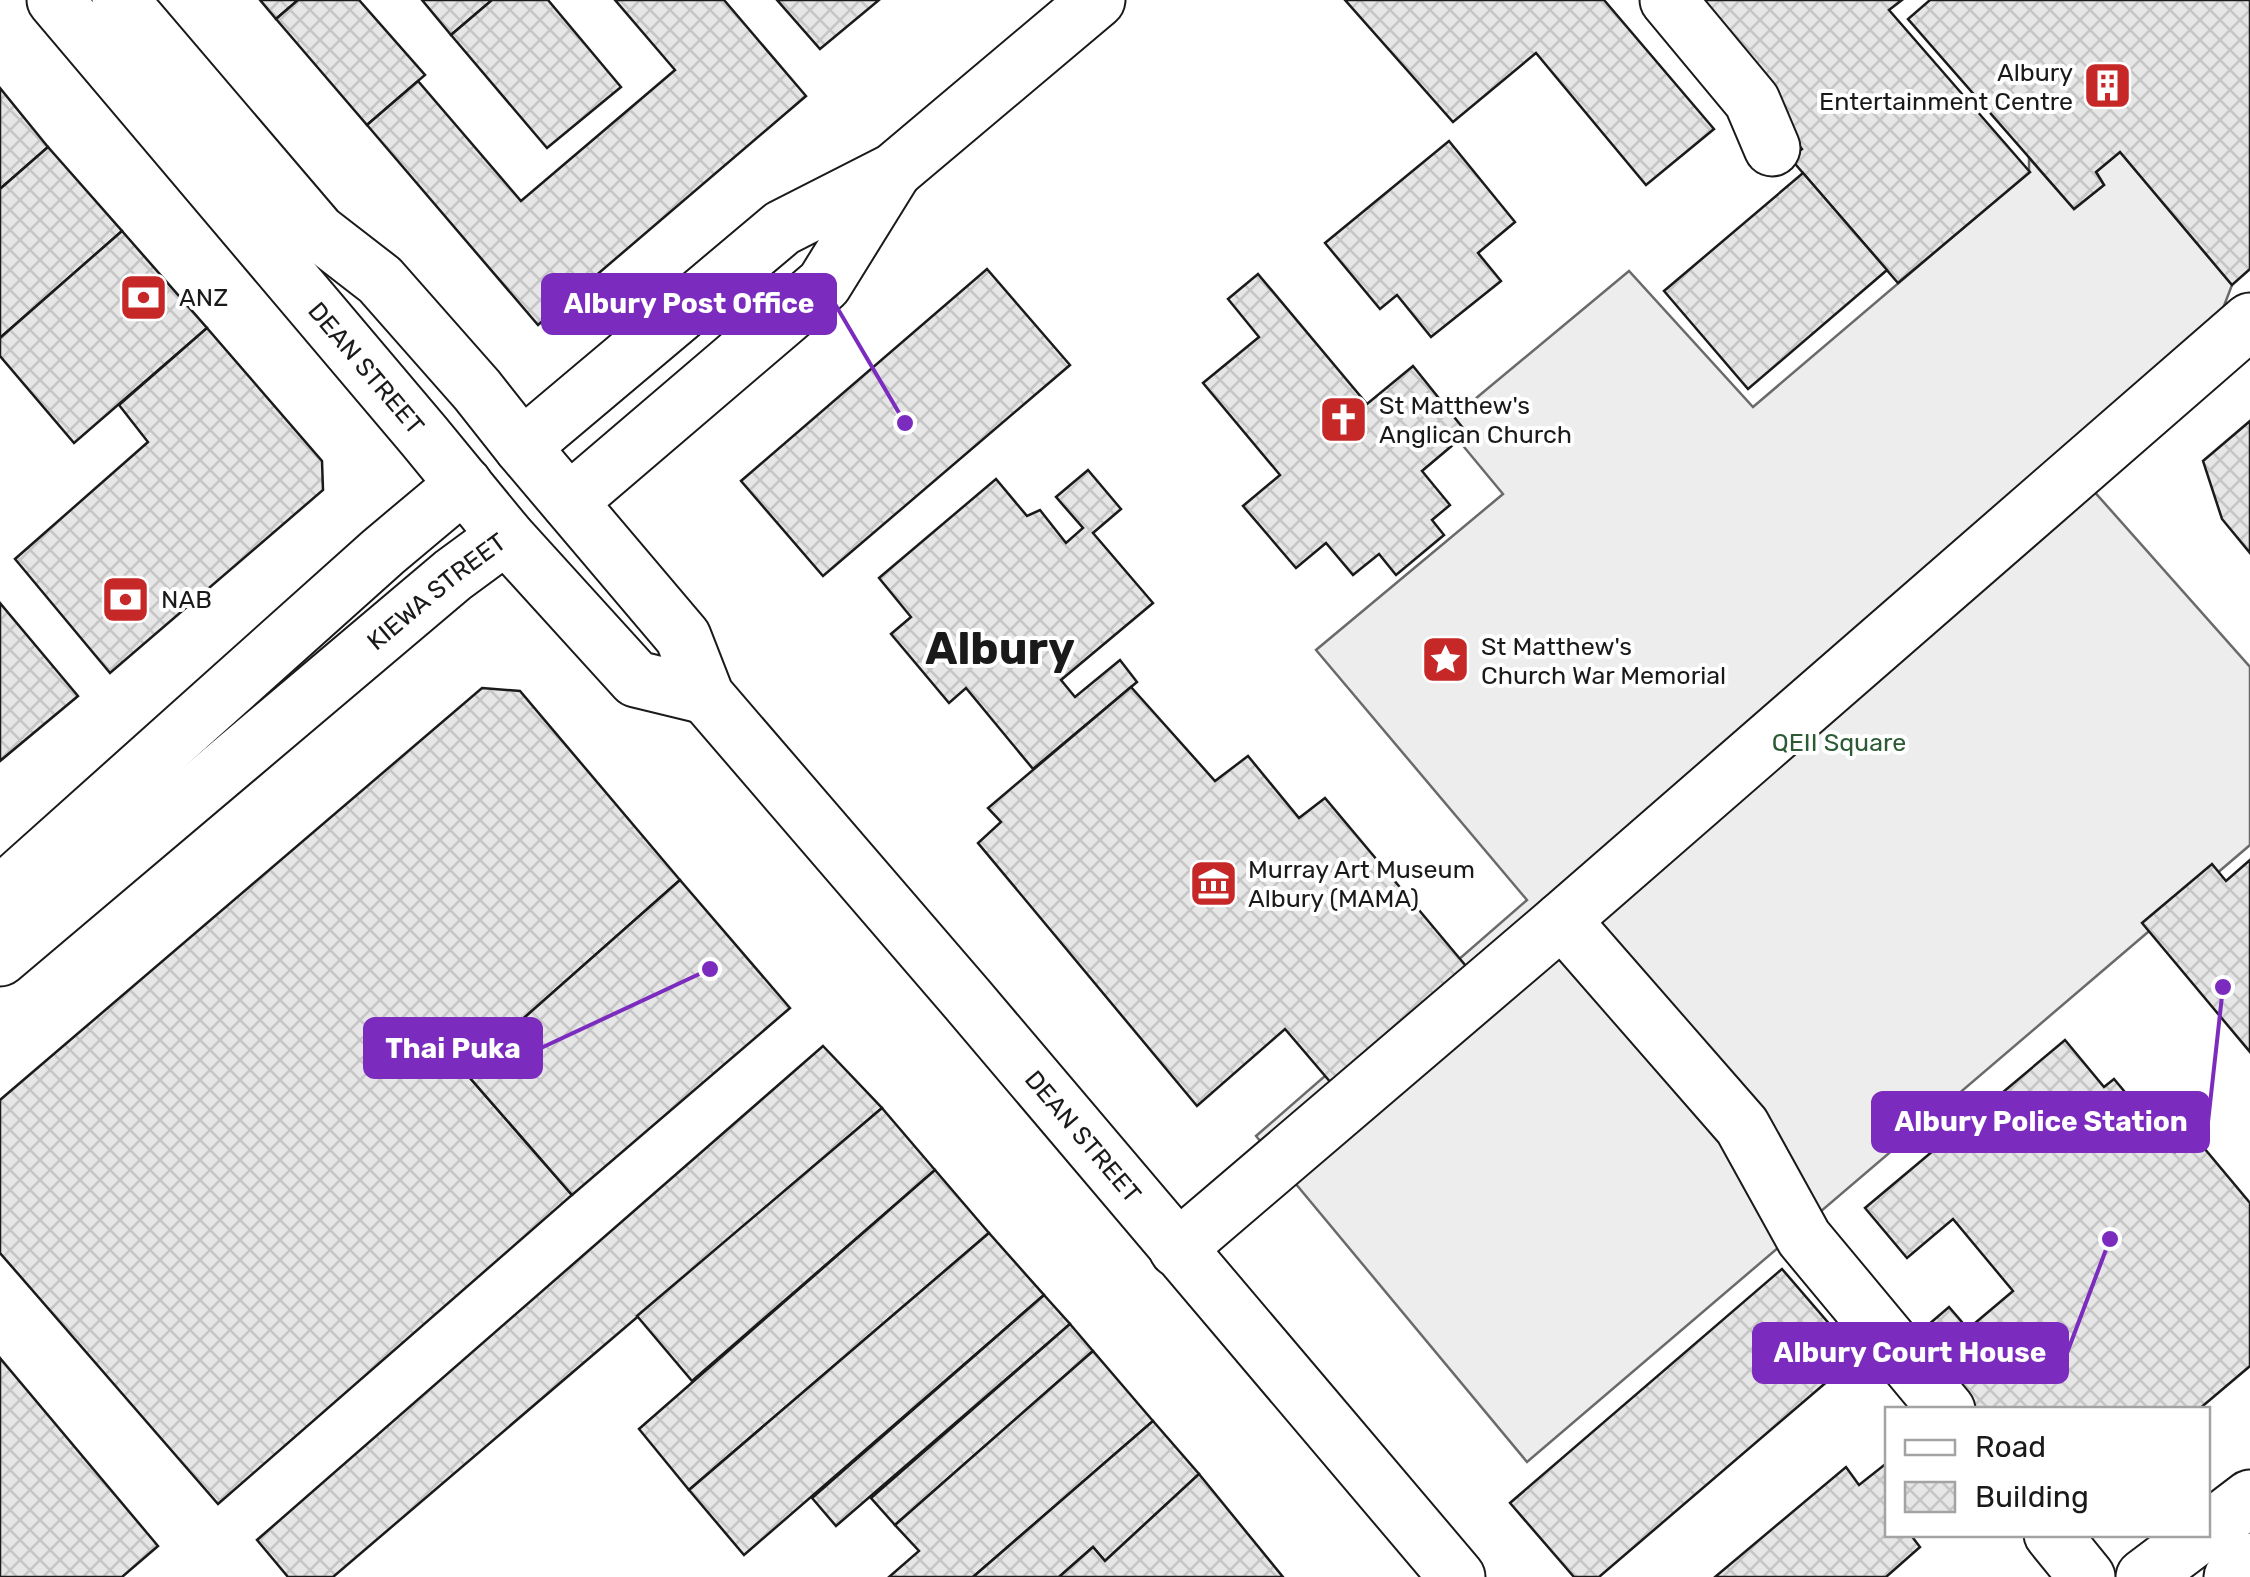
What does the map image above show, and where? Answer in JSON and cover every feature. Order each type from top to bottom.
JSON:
[{"type":"street","name":"DEAN STREET","points":[[55,0],[506,536],[636,679],[706,696]]},
{"type":"street","name":"DEAN STREET","points":[[120,0],[318,232],[380,280],[476,390],[682,637],[706,696],[1457,1577]]},
{"type":"street","name":"KIEWA STREET","points":[[0,895],[382,552],[464,484],[522,447],[782,228],[894,170],[1097,0]]},
{"type":"street","points":[[1668,0],[1752,101],[1772,148]]},
{"type":"street","name":"KIEWA STREET","points":[[0,958],[453,575],[506,536],[569,502],[824,284],[894,170]]},
{"type":"street","points":[[1177,1249],[1562,920],[2250,321]]},
{"type":"street","points":[[160,750],[198,791]]},
{"type":"street","points":[[1562,920],[1742,1126],[1804,1238],[1945,1407]]},
{"type":"street","points":[[2210,1528],[2250,1498]]},
{"type":"street","points":[[2054,1537],[2087,1577]]},
{"type":"street","points":[[2144,1577],[2197,1537]]},
{"type":"street","points":[[2232,1577],[2250,1561]]},
{"type":"shaded area","name":"QEII Square","points":[[2120,152],[2232,285],[2222,311],[2060,453],[2250,667],[2250,845],[1527,1462],[1256,1136],[1527,900],[1316,650],[1503,494],[1445,424],[1629,271],[1753,407],[2029,172],[2029,158],[2074,209],[2104,185],[2096,172]]},
{"type":"building","points":[[260,0],[298,0],[276,19]]},
{"type":"building","points":[[298,0],[359,0],[425,75],[367,125],[276,19]]},
{"type":"building","points":[[422,0],[492,0],[451,35]]},
{"type":"building","points":[[492,0],[548,0],[621,87],[547,148],[451,35]]},
{"type":"building","points":[[615,0],[724,0],[806,96],[538,325],[367,125],[418,81],[521,201],[675,70]]},
{"type":"building","points":[[777,0],[879,0],[820,49]]},
{"type":"building","points":[[1345,0],[1604,0],[1714,129],[1646,185],[1536,53],[1453,122]]},
{"type":"building","points":[[1680,0],[1902,0],[1889,10],[2030,172],[1898,283],[1790,158],[1802,149]]},
{"type":"building","name":"Albury Entertainment Centre","points":[[1930,0],[2250,0],[2250,269],[2232,285],[2120,152],[2096,172],[2104,185],[2074,209],[1908,19]]},
{"type":"building","points":[[0,88],[48,147],[0,189]]},
{"type":"building","points":[[1449,141],[1515,222],[1478,253],[1501,281],[1431,337],[1397,295],[1380,309],[1325,243]]},
{"type":"building","points":[[48,147],[122,231],[0,338],[0,189]]},
{"type":"building","points":[[1803,173],[1887,270],[1748,389],[1664,291]]},
{"type":"building","points":[[122,231],[207,328],[74,443],[0,356],[0,338]]},
{"type":"building","points":[[987,269],[1070,365],[823,576],[741,481]]},
{"type":"building","name":"St Matthew's Anglican Church","points":[[1258,274],[1367,404],[1413,366],[1467,433],[1422,471],[1450,505],[1432,520],[1444,535],[1396,575],[1379,554],[1353,575],[1326,543],[1296,568],[1243,506],[1280,475],[1203,383],[1259,337],[1228,299]]},
{"type":"building","points":[[207,328],[322,461],[323,490],[110,673],[15,559],[148,442],[119,405]]},
{"type":"building","points":[[2250,421],[2250,553],[2222,519],[2203,461]]},
{"type":"building","points":[[1088,470],[1121,509],[1093,533],[1153,603],[1061,680],[1075,697],[1120,660],[1137,682],[1033,769],[966,688],[949,703],[891,634],[911,617],[879,578],[996,479],[1027,516],[1040,510],[1066,543],[1083,528],[1056,497]]},
{"type":"building","points":[[0,603],[78,696],[0,761]]},
{"type":"building","points":[[1131,687],[1215,781],[1248,756],[1299,818],[1325,798],[1466,966],[1332,1084],[1285,1029],[1197,1106],[978,843],[1001,822],[988,808]]},
{"type":"building","points":[[482,688],[520,691],[680,880],[464,1071],[572,1195],[218,1504],[0,1253],[0,1100]]},
{"type":"building","points":[[2250,860],[2250,1052],[2142,923],[2212,864],[2226,881]]},
{"type":"building","points":[[680,880],[790,1008],[572,1195],[464,1071]]},
{"type":"building","points":[[2065,1040],[2104,1087],[2114,1079],[2175,1152],[2194,1136],[2250,1203],[2250,1366],[2202,1407],[1973,1407],[1914,1337],[1949,1307],[1968,1329],[2013,1291],[1953,1219],[1907,1258],[1865,1208]]},
{"type":"building","points":[[823,1046],[882,1108],[333,1577],[288,1577],[257,1540]]},
{"type":"building","points":[[882,1108],[935,1170],[692,1381],[637,1316]]},
{"type":"building","points":[[935,1170],[989,1233],[689,1490],[639,1429]]},
{"type":"building","points":[[989,1233],[1044,1295],[744,1555],[689,1490]]},
{"type":"building","points":[[1782,1269],[1857,1356],[1599,1577],[1574,1577],[1510,1503]]},
{"type":"building","points":[[1044,1295],[1070,1324],[836,1526],[812,1498]]},
{"type":"building","points":[[1070,1324],[1093,1351],[895,1525],[871,1498]]},
{"type":"building","points":[[1093,1351],[1153,1421],[973,1577],[889,1577],[919,1551],[895,1525]]},
{"type":"building","points":[[0,1358],[158,1546],[122,1577],[0,1577]]},
{"type":"building","points":[[1153,1421],[1199,1474],[1105,1561],[1093,1547],[1059,1577],[973,1577]]},
{"type":"building","points":[[1885,1464],[1885,1537],[1912,1537],[1920,1547],[1886,1577],[1715,1577],[1846,1467],[1859,1485]]},
{"type":"building","points":[[1199,1474],[1283,1577],[1059,1577],[1093,1547],[1105,1561]]},
{"type":"place","name":"Albury Entertainment Centre","points":[[2108,86]]},
{"type":"place","name":"ANZ","points":[[144,297]]},
{"type":"place","name":"St Matthew's Anglican Church","points":[[1344,419]]},
{"type":"place","name":"Albury Post Office","points":[[905,423]]},
{"type":"place","name":"NAB","points":[[126,599]]},
{"type":"place","name":"St Matthew's Church War Memorial","points":[[1446,660]]},
{"type":"place","name":"Murray Art Museum Albury (MAMA)","points":[[1213,883]]},
{"type":"place","name":"Thai Puka","points":[[710,969]]},
{"type":"place","name":"Albury Police Station","points":[[2223,987]]},
{"type":"place","name":"Albury Court House","points":[[2110,1239]]},
{"type":"district","name":"Albury","points":[[1000,648]]}]
